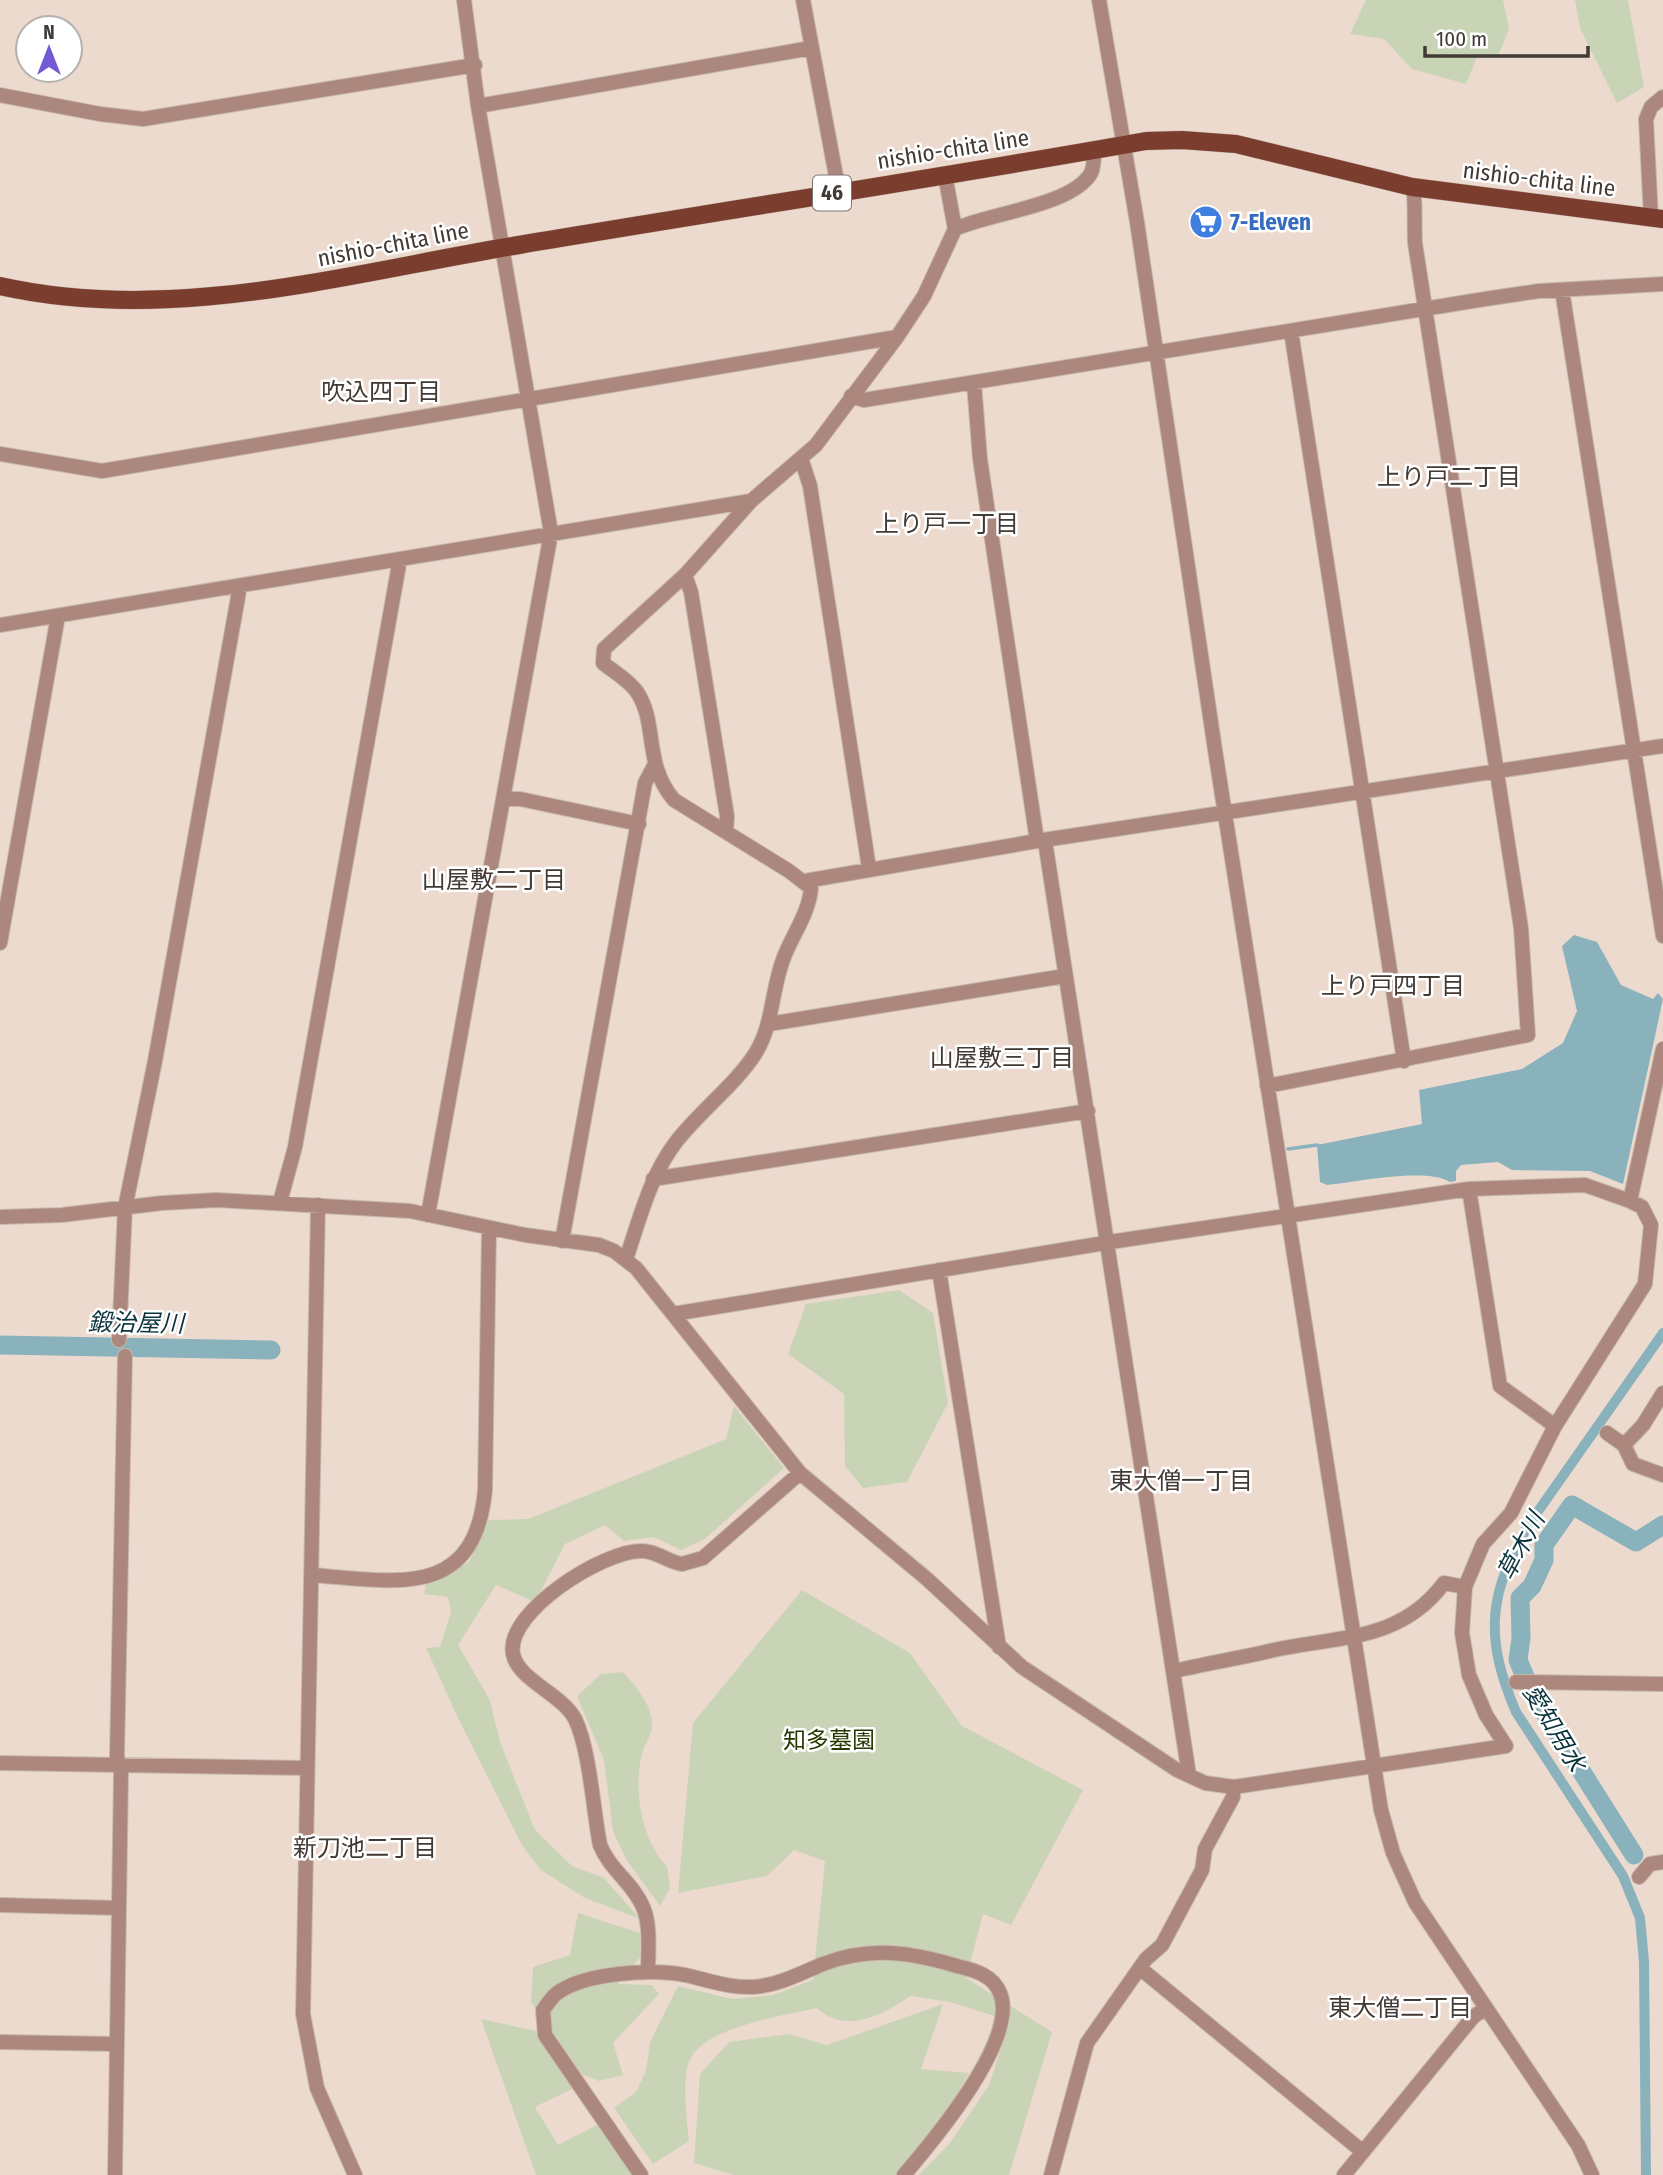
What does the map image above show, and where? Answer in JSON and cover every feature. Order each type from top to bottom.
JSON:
[{"type":"main road","name":"nishio-chita line","points":[[0,286],[37,295],[205,298],[293,288],[503,248],[839,192],[1094,152],[1122,145],[1182,140],[1236,144],[1412,187],[1657,219]]},
{"type":"street","points":[[428,1214],[551,533],[478,106],[475,65],[464,0]]},
{"type":"street","points":[[803,0],[839,192]]},
{"type":"street","points":[[1098,0],[1373,1769],[1384,1821],[1402,1874],[1441,1944],[1578,2145],[1592,2175]]},
{"type":"street","points":[[478,106],[811,48]]},
{"type":"street","points":[[0,95],[100,114],[144,119],[475,65]]},
{"type":"street","points":[[1657,219],[1646,119],[1651,107],[1663,97]]},
{"type":"street","points":[[955,229],[1061,196],[1080,185],[1092,172],[1094,152]]},
{"type":"street","points":[[626,1259],[653,1179],[676,1142],[754,1055],[769,1024],[781,967],[810,903],[811,888],[805,881],[674,800],[664,788],[654,766],[638,692],[603,663],[604,649],[685,575],[751,500],[816,445],[897,337],[924,296],[955,229],[944,175]]},
{"type":"street","points":[[1267,1086],[1528,1035],[1521,928],[1412,218],[1416,194],[1412,187]]},
{"type":"street","points":[[851,396],[864,400],[1426,309],[1562,290],[1663,284]]},
{"type":"street","points":[[1562,290],[1663,936]]},
{"type":"street","points":[[1291,331],[1404,1061]]},
{"type":"street","points":[[0,454],[102,471],[897,337]]},
{"type":"street","points":[[974,383],[979,458],[1088,1111],[1189,1775]]},
{"type":"street","points":[[801,458],[810,486],[869,868]]},
{"type":"street","points":[[0,625],[751,500]]},
{"type":"street","points":[[280,1202],[295,1147],[400,559]]},
{"type":"street","points":[[685,575],[691,592],[727,816],[726,832]]},
{"type":"street","points":[[119,1340],[125,1208],[160,1034],[240,586]]},
{"type":"street","points":[[0,943],[58,616]]},
{"type":"street","points":[[805,881],[869,868],[1663,746]]},
{"type":"street","points":[[562,1241],[645,783],[654,766]]},
{"type":"street","points":[[504,799],[520,799],[639,824]]},
{"type":"street","points":[[769,1024],[1065,976]]},
{"type":"street","points":[[1630,1201],[1663,1049]]},
{"type":"street","points":[[653,1179],[1088,1111]]},
{"type":"street","points":[[0,1217],[217,1200],[280,1202],[428,1214],[489,1228],[599,1245],[626,1259],[800,1473],[928,1579],[1022,1667],[1189,1775],[1205,1783],[1234,1787],[1373,1769],[1506,1746],[1486,1715],[1469,1675],[1462,1633],[1465,1587],[1483,1544],[1511,1513],[1555,1426],[1645,1284],[1651,1225],[1649,1215],[1642,1207],[1586,1185],[1469,1189],[1288,1214],[673,1314]]},
{"type":"street","points":[[1469,1189],[1500,1386],[1555,1426]]},
{"type":"street","points":[[318,1205],[303,2014],[317,2088],[355,2175]]},
{"type":"street","points":[[311,1575],[404,1581],[437,1575],[450,1568],[467,1551],[478,1530],[485,1490],[489,1228]]},
{"type":"street","points":[[939,1270],[999,1647]]},
{"type":"street","points":[[116,2175],[125,1356]]},
{"type":"street","points":[[1624,1445],[1643,1425],[1663,1393]]},
{"type":"street","points":[[1607,1433],[1624,1445],[1633,1464],[1663,1475]]},
{"type":"street","points":[[648,1972],[644,1908],[607,1863],[600,1845],[576,1721],[560,1701],[518,1665],[513,1651],[514,1636],[524,1621],[585,1569],[640,1550],[656,1553],[682,1564],[704,1558],[800,1473]]},
{"type":"street","points":[[1174,1671],[1354,1637],[1416,1613],[1444,1583],[1465,1587]]},
{"type":"street","points":[[1516,1682],[1663,1684]]},
{"type":"street","points":[[0,1763],[307,1768]]},
{"type":"street","points":[[1051,2175],[1087,2043],[1140,1969],[1162,1945],[1202,1870],[1205,1849],[1233,1797],[1234,1787]]},
{"type":"street","points":[[1639,1877],[1650,1864],[1663,1862]]},
{"type":"street","points":[[0,1905],[119,1908]]},
{"type":"street","points":[[641,2175],[545,2035],[543,2010],[555,1994],[591,1979],[648,1972],[753,1987],[774,1984],[862,1953],[893,1951],[918,1955],[987,1976],[1000,1992],[1002,2017],[982,2068],[943,2128],[904,2175]]},
{"type":"street","points":[[1140,1969],[1363,2152]]},
{"type":"street","points":[[1344,2175],[1473,2017],[1486,2008]]},
{"type":"street","points":[[0,2042],[116,2044]]},
{"type":"green space","points":[[1366,0],[1503,0],[1509,29],[1498,56],[1477,57],[1466,84],[1412,69],[1384,39],[1350,34]]},
{"type":"green space","points":[[1575,0],[1628,0],[1644,87],[1617,103],[1580,28]]},
{"type":"green space","points":[[899,1290],[933,1313],[948,1403],[907,1482],[863,1488],[845,1466],[844,1394],[788,1354],[806,1304]]},
{"type":"green space","points":[[734,1406],[784,1468],[705,1539],[681,1550],[654,1537],[624,1541],[605,1525],[565,1544],[535,1602],[496,1585],[458,1645],[490,1700],[500,1742],[535,1830],[572,1866],[604,1878],[640,1919],[585,1898],[541,1870],[523,1847],[426,1648],[440,1647],[451,1612],[448,1597],[424,1594],[426,1584],[469,1562],[489,1520],[528,1519],[726,1439]]},
{"type":"green space","name":"知多墓園","points":[[802,1590],[910,1653],[962,1726],[1083,1790],[1011,1925],[983,1914],[966,1978],[1052,2032],[1009,2175],[919,2175],[950,2143],[989,2085],[1010,2021],[950,2002],[910,1996],[888,2010],[852,2021],[828,2016],[817,2008],[724,2032],[695,2052],[688,2065],[685,2083],[689,2141],[653,2164],[614,2108],[636,2092],[646,2071],[650,2042],[678,1986],[732,1999],[773,1995],[813,1980],[825,1861],[794,1850],[767,1876],[678,1893],[693,1723]]},
{"type":"green space","points":[[623,1672],[643,1697],[652,1720],[639,1768],[638,1782],[645,1829],[658,1855],[667,1866],[670,1888],[660,1906],[626,1859],[613,1831],[604,1760],[577,1696],[601,1674]]},
{"type":"green space","points":[[578,1913],[640,1933],[640,1958],[632,1966],[617,1969],[619,1984],[652,1985],[659,1994],[613,2043],[623,2075],[599,2081],[579,2073],[531,2002],[533,1967],[570,1955]]},
{"type":"green space","points":[[943,2004],[921,2069],[969,2073],[940,2126],[896,2175],[733,2175],[694,2163],[700,2074],[729,2042],[788,2034],[827,2045]]},
{"type":"green space","points":[[481,2019],[536,2031],[574,2088],[535,2107],[558,2145],[597,2125],[636,2175],[536,2175]]},
{"type":"water","points":[[1574,935],[1597,942],[1621,985],[1653,999],[1658,993],[1663,999],[1623,1184],[1590,1171],[1512,1170],[1498,1162],[1461,1165],[1456,1171],[1456,1181],[1450,1182],[1425,1176],[1408,1176],[1327,1185],[1320,1182],[1317,1145],[1422,1124],[1419,1090],[1522,1069],[1563,1043],[1577,1011],[1562,946]]},
{"type":"waterway","points":[[1288,1149],[1317,1145],[1320,1147]]},
{"type":"waterway","name":"愛知用水","points":[[1646,2175],[1644,1962],[1640,1918],[1623,1876],[1516,1712],[1499,1661],[1495,1616],[1505,1572],[1529,1524],[1663,1333]]},
{"type":"waterway","name":"鍛治屋川","points":[[0,1345],[271,1350]]},
{"type":"waterway","name":"草木川","points":[[1634,1855],[1531,1691],[1518,1660],[1521,1638],[1520,1598],[1532,1586],[1544,1560],[1544,1545],[1572,1505],[1636,1542],[1663,1525]]},
{"type":"place","name":"7-Eleven","points":[[1206,222]]},
{"type":"district","name":"吹込四丁目","points":[[381,392]]},
{"type":"district","name":"上り戸二丁目","points":[[1449,477]]},
{"type":"district","name":"上り戸一丁目","points":[[947,524]]},
{"type":"district","name":"山屋敷二丁目","points":[[494,880]]},
{"type":"district","name":"上り戸四丁目","points":[[1393,986]]},
{"type":"district","name":"山屋敷三丁目","points":[[1002,1058]]},
{"type":"district","name":"東大僧一丁目","points":[[1181,1481]]},
{"type":"district","name":"新刀池二丁目","points":[[365,1848]]},
{"type":"district","name":"東大僧二丁目","points":[[1400,2008]]}]
